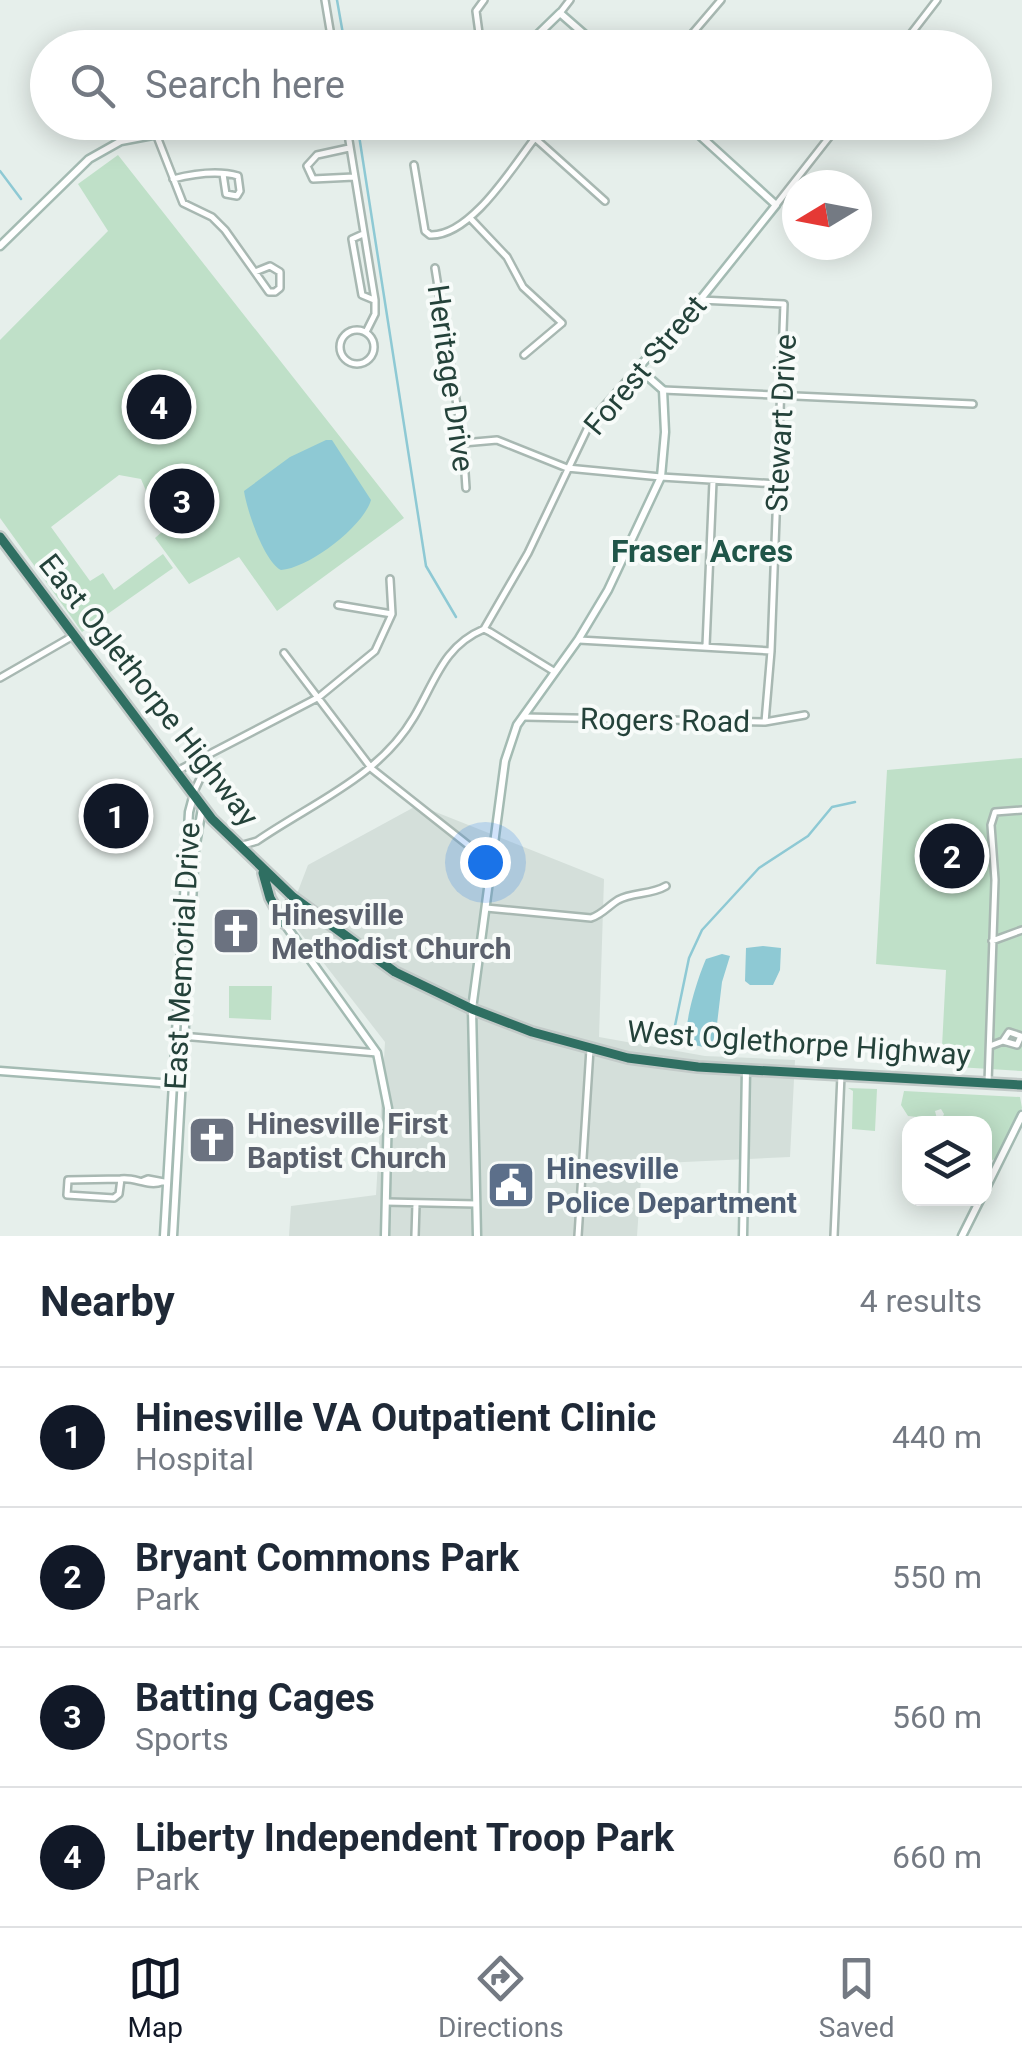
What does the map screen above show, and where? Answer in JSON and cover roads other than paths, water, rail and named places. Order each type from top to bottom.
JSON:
[{"type":"highway","name":"East Oglethorpe Highway","points":[[0,537],[193,797],[258,867]]},
{"type":"highway","name":"West Oglethorpe Highway","points":[[258,867],[395,972],[472,1010],[590,1049],[672,1065],[1022,1085]]},
{"type":"highway","points":[[258,867],[284,922]]},
{"type":"street","points":[[325,0],[330,30]]},
{"type":"street","points":[[479,30],[476,11],[484,0]]},
{"type":"street","points":[[543,30],[570,0]]},
{"type":"street","points":[[695,30],[721,0]]},
{"type":"street","points":[[914,30],[938,0]]},
{"type":"street","points":[[560,13],[579,30]]},
{"type":"street","points":[[0,246],[89,159],[121,140]]},
{"type":"street","points":[[158,140],[183,203],[212,217],[226,230],[255,272],[269,292],[280,288],[280,272],[270,266],[255,272]]},
{"type":"street","points":[[348,140],[375,300],[375,314],[366,332]]},
{"type":"street","points":[[414,165],[425,231],[430,236],[440,236],[469,218],[532,140]]},
{"type":"street","points":[[536,140],[605,201]]},
{"type":"street","points":[[705,140],[776,205]]},
{"type":"street","name":"Forest Street","points":[[484,629],[528,554],[590,421],[700,300],[827,140]]},
{"type":"street","points":[[349,148],[317,155],[306,166],[313,179],[354,177]]},
{"type":"street","points":[[173,179],[223,174],[238,176],[237,196],[226,194],[223,174]]},
{"type":"street","points":[[469,218],[507,257],[523,288],[562,323],[524,356]]},
{"type":"street","points":[[362,234],[352,239],[362,295],[375,300]]},
{"type":"street","name":"Heritage Drive","points":[[435,268],[463,443],[466,488]]},
{"type":"street","name":"Stewart Drive","points":[[700,300],[784,304],[765,722]]},
{"type":"street","points":[[355,329],[366,332],[374,346],[370,358],[360,364],[348,362],[340,350],[342,336],[355,329]]},
{"type":"street","points":[[638,368],[664,390],[973,404]]},
{"type":"street","points":[[477,1236],[472,1010],[505,761],[517,725],[578,640],[608,590],[660,477],[664,390]]},
{"type":"street","points":[[463,443],[497,440],[567,468],[778,484]]},
{"type":"street","points":[[706,646],[713,481]]},
{"type":"street","points":[[174,772],[320,697],[376,651],[392,614],[390,579]]},
{"type":"street","points":[[338,605],[392,614]]},
{"type":"street","points":[[238,847],[257,841],[372,769],[413,720],[450,653],[484,629],[555,672]]},
{"type":"street","points":[[0,678],[73,636]]},
{"type":"street","points":[[578,640],[771,651]]},
{"type":"street","points":[[284,653],[372,769],[492,864]]},
{"type":"street","name":"Rogers Road","points":[[523,717],[765,722],[805,715]]},
{"type":"street","points":[[193,797],[210,756]]},
{"type":"street","name":"East Memorial Drive","points":[[180,1035],[189,812],[193,797]]},
{"type":"street","name":"East Memorial Drive","points":[[174,1236],[180,1035],[202,808]]},
{"type":"street","points":[[988,1083],[992,815],[1003,810],[1022,810]]},
{"type":"street","points":[[257,841],[258,867]]},
{"type":"street","points":[[486,908],[590,918],[601,915],[620,898],[654,893],[666,886]]},
{"type":"street","points":[[293,897],[284,911],[284,922],[378,1053],[388,1108],[385,1236]]},
{"type":"street","points":[[992,942],[1022,930]]},
{"type":"street","points":[[180,1035],[378,1053]]},
{"type":"street","points":[[990,1046],[1003,1041]]},
{"type":"street","points":[[578,1236],[590,1049]]},
{"type":"street","points":[[0,1070],[177,1084]]},
{"type":"street","points":[[743,1236],[746,1070]]},
{"type":"street","points":[[834,1236],[841,1075]]},
{"type":"street","name":"East Memorial Drive","points":[[164,1236],[164,1182],[177,1084]]},
{"type":"street","points":[[992,1177],[1022,1116]]},
{"type":"street","points":[[121,1180],[119,1194],[114,1198],[67,1195],[68,1180],[148,1178],[164,1182]]},
{"type":"street","points":[[386,1202],[476,1204]]},
{"type":"street","points":[[416,1203],[416,1236]]},
{"type":"street","points":[[962,1236],[977,1206]]},
{"type":"water","points":[[332,440],[371,500],[358,522],[334,544],[306,562],[281,570],[263,546],[244,491],[290,457]]},
{"type":"water","points":[[746,948],[781,948],[780,970],[773,985],[750,985],[745,981]]},
{"type":"water","points":[[730,956],[722,982],[715,1041],[707,1048],[687,1043],[689,1013],[706,959]]},
{"type":"waterway","points":[[337,0],[342,30]]},
{"type":"waterway","points":[[360,140],[426,566],[456,617]]},
{"type":"waterway","points":[[0,171],[21,199]]},
{"type":"waterway","points":[[671,1045],[689,958],[702,930],[759,868],[808,836],[832,807],[855,802]]},
{"type":"place","name":"Liberty Independent Troop Park","points":[[159,407]]},
{"type":"place","name":"Batting Cages","points":[[182,501]]},
{"type":"place","name":"Hinesville VA Outpatient Clinic","points":[[116,816]]},
{"type":"place","name":"Bryant Commons Park","points":[[952,856]]},
{"type":"place","name":"Hinesville Methodist Church","points":[[236,931]]},
{"type":"place","name":"Hinesville First Baptist Church","points":[[212,1140]]},
{"type":"place","name":"Hinesville Police Department","points":[[511,1185]]},
{"type":"district","name":"Fraser Acres","points":[[702,551]]}]
